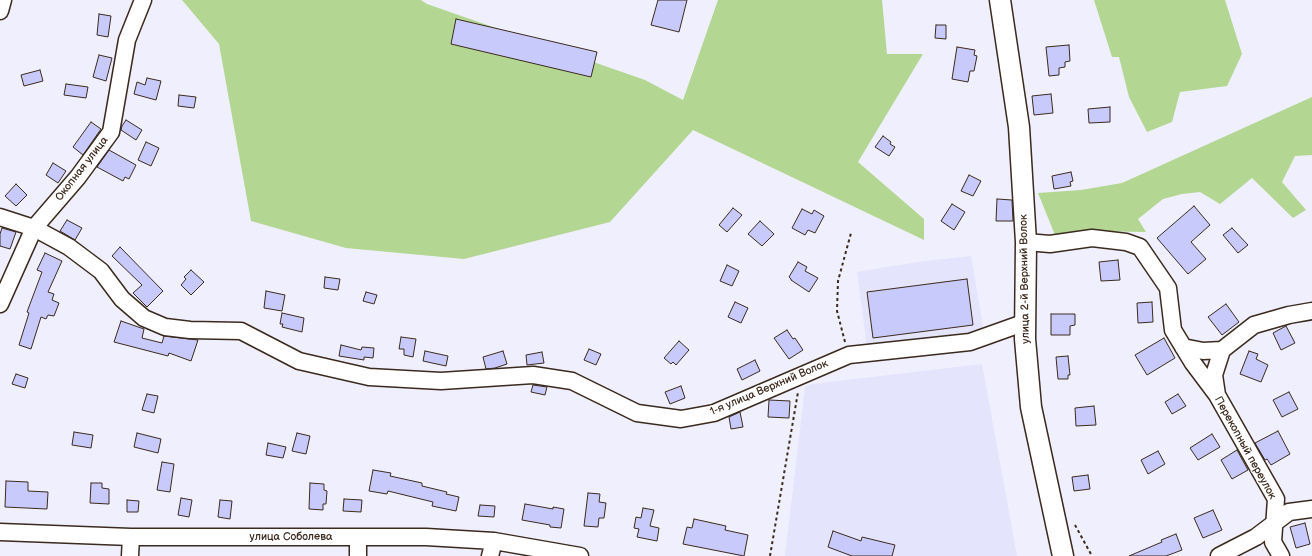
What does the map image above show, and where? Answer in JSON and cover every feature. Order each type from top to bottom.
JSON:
[{"type":"main road","name":"улица 2-й Верхний Волок","points":[[1000,0],[1019,127],[1026,242],[1025,339],[1031,407],[1063,556]]},
{"type":"street","points":[[0,11],[3,0]]},
{"type":"street","name":"Окопная улица","points":[[0,304],[34,228],[78,177],[111,132],[128,40],[143,0]]},
{"type":"street","name":"1-я улица Верхний Волок","points":[[0,217],[34,228],[69,247],[101,271],[122,299],[144,318],[165,327],[190,330],[241,331],[299,361],[368,377],[441,381],[533,375],[572,381],[637,413],[681,420],[714,413],[849,355],[970,342],[1026,322]]},
{"type":"street","name":"Перекопный переулок","points":[[1026,242],[1050,244],[1092,238],[1126,242],[1140,247],[1168,288],[1173,330],[1193,363],[1217,395],[1276,499],[1273,542],[1281,556]]},
{"type":"street","points":[[1183,347],[1203,352],[1222,350],[1254,325],[1289,315],[1312,311]]},
{"type":"street","points":[[1217,395],[1214,375],[1222,350]]},
{"type":"street","points":[[1218,556],[1256,537],[1289,512],[1312,509]]},
{"type":"street","name":"улица Соболева","points":[[0,532],[131,537],[426,537],[492,548],[580,556]]},
{"type":"street","points":[[130,556],[131,537]]},
{"type":"street","points":[[358,537],[358,556]]},
{"type":"path","points":[[849,355],[837,312],[838,281],[851,233]]},
{"type":"path","points":[[770,556],[801,375]]},
{"type":"path","points":[[1075,525],[1092,556]]},
{"type":"shaded area","points":[[971,256],[984,332],[867,347],[857,272],[918,262]]},
{"type":"shaded area","points":[[982,364],[1017,556],[785,556],[805,387],[812,384]]},
{"type":"green space","points":[[182,0],[421,0],[427,4],[645,80],[683,100],[718,0],[882,0],[887,54],[923,54],[858,162],[924,219],[924,240],[693,130],[610,222],[464,259],[346,248],[251,221],[219,44]]},
{"type":"green space","points":[[1094,0],[1225,0],[1242,54],[1227,86],[1180,92],[1172,122],[1147,132],[1129,97],[1119,57],[1112,57]]},
{"type":"green space","points":[[1312,97],[1312,155],[1295,156],[1282,182],[1306,210],[1293,218],[1252,178],[1220,204],[1200,192],[1182,194],[1163,199],[1138,219],[1146,232],[1084,231],[1057,240],[1038,193],[1081,190],[1122,183]]},
{"type":"building","points":[[658,0],[687,0],[679,32],[651,25]]},
{"type":"building","points":[[99,14],[111,16],[108,37],[97,35]]},
{"type":"building","points":[[456,19],[597,52],[591,77],[451,44]]},
{"type":"building","points":[[936,25],[946,25],[946,39],[935,38]]},
{"type":"building","points":[[1069,45],[1070,61],[1065,62],[1065,67],[1059,68],[1059,75],[1049,76],[1046,47]]},
{"type":"building","points":[[957,47],[975,50],[974,55],[977,56],[974,71],[970,71],[968,82],[952,79]]},
{"type":"building","points":[[99,55],[112,58],[106,81],[93,77]]},
{"type":"building","points":[[40,70],[43,81],[24,86],[21,75]]},
{"type":"building","points":[[147,78],[161,81],[156,100],[134,94],[137,82],[145,85]]},
{"type":"building","points":[[66,84],[88,87],[86,98],[64,95]]},
{"type":"building","points":[[1051,94],[1053,113],[1034,115],[1032,96]]},
{"type":"building","points":[[179,95],[196,97],[194,108],[178,106]]},
{"type":"building","points":[[1110,107],[1110,122],[1089,123],[1088,109]]},
{"type":"building","points":[[126,120],[142,130],[136,140],[121,130]]},
{"type":"building","points":[[91,122],[101,129],[83,155],[73,147]]},
{"type":"building","points":[[883,136],[895,147],[889,156],[875,147]]},
{"type":"building","points":[[146,142],[159,148],[151,166],[138,160]]},
{"type":"building","points":[[109,150],[136,165],[129,179],[125,177],[123,181],[97,167]]},
{"type":"building","points":[[53,163],[66,171],[58,183],[46,175]]},
{"type":"building","points":[[1071,172],[1073,181],[1070,182],[1071,186],[1054,189],[1052,176]]},
{"type":"building","points":[[969,175],[981,181],[973,196],[961,191]]},
{"type":"building","points":[[16,184],[27,195],[16,206],[5,196]]},
{"type":"building","points":[[997,199],[1012,200],[1013,221],[996,221]]},
{"type":"building","points":[[952,204],[965,212],[954,230],[941,221]]},
{"type":"building","points":[[1194,206],[1210,225],[1191,242],[1206,259],[1188,274],[1157,238]]},
{"type":"building","points":[[733,208],[742,215],[727,232],[719,225]]},
{"type":"building","points":[[802,209],[812,214],[814,210],[824,216],[815,233],[808,230],[805,235],[792,228]]},
{"type":"building","points":[[67,220],[82,228],[75,240],[60,231]]},
{"type":"building","points":[[760,221],[774,234],[762,246],[748,234]]},
{"type":"building","points":[[2,228],[16,232],[10,249],[0,246],[0,234]]},
{"type":"building","points":[[1232,228],[1248,245],[1238,253],[1223,235]]},
{"type":"building","points":[[120,247],[163,291],[147,307],[133,293],[142,285],[112,256]]},
{"type":"building","points":[[45,253],[62,261],[48,292],[54,294],[52,300],[59,303],[54,316],[48,315],[46,319],[41,317],[31,349],[19,345],[29,313],[27,312],[42,272],[37,270]]},
{"type":"building","points":[[1118,260],[1120,280],[1101,281],[1099,262]]},
{"type":"building","points":[[798,262],[807,267],[805,271],[818,278],[809,292],[789,277]]},
{"type":"building","points":[[727,265],[739,271],[732,286],[720,281]]},
{"type":"building","points":[[191,270],[204,282],[191,295],[181,285],[186,279],[184,277]]},
{"type":"building","points":[[325,277],[340,279],[338,290],[324,288]]},
{"type":"building","points":[[967,279],[973,325],[873,338],[867,292]]},
{"type":"building","points":[[266,291],[285,295],[282,311],[264,308]]},
{"type":"building","points":[[366,292],[377,295],[374,304],[363,301]]},
{"type":"building","points":[[735,302],[748,308],[741,323],[728,317]]},
{"type":"building","points":[[1152,302],[1153,322],[1138,323],[1137,303]]},
{"type":"building","points":[[1226,304],[1239,322],[1222,335],[1208,317]]},
{"type":"building","points":[[282,313],[304,318],[302,332],[282,327],[283,324],[280,324]]},
{"type":"building","points":[[1051,314],[1075,314],[1075,325],[1070,326],[1070,335],[1051,335]]},
{"type":"building","points":[[121,321],[144,329],[142,338],[162,343],[164,336],[198,340],[191,361],[169,353],[168,356],[114,342]]},
{"type":"building","points":[[1286,326],[1295,343],[1281,350],[1273,333]]},
{"type":"building","points":[[787,330],[793,339],[795,338],[803,350],[789,359],[774,338]]},
{"type":"building","points":[[401,337],[416,339],[413,357],[404,355],[404,349],[399,349]]},
{"type":"building","points":[[1164,338],[1175,358],[1147,375],[1135,355]]},
{"type":"building","points":[[679,341],[689,350],[676,365],[673,362],[671,364],[664,358]]},
{"type":"building","points":[[341,345],[361,350],[362,347],[374,348],[373,358],[364,357],[364,360],[339,356]]},
{"type":"building","points":[[589,349],[601,354],[596,365],[584,360]]},
{"type":"building","points":[[425,351],[448,356],[446,366],[423,361]]},
{"type":"building","points":[[503,351],[507,364],[486,369],[483,357]]},
{"type":"building","points":[[1249,351],[1258,354],[1256,359],[1268,365],[1261,382],[1240,374]]},
{"type":"building","points":[[542,352],[544,363],[527,365],[526,355]]},
{"type":"building","points":[[1068,356],[1070,375],[1068,375],[1068,379],[1058,379],[1056,357]]},
{"type":"building","points":[[755,360],[760,371],[742,380],[737,369]]},
{"type":"building","points":[[16,374],[28,378],[25,388],[12,384]]},
{"type":"building","points":[[533,385],[547,387],[545,395],[531,392]]},
{"type":"building","points":[[681,386],[685,398],[670,404],[665,392]]},
{"type":"building","points":[[1289,392],[1298,409],[1282,417],[1273,400]]},
{"type":"building","points":[[147,394],[158,396],[154,413],[142,410]]},
{"type":"building","points":[[1178,394],[1186,406],[1172,414],[1165,402]]},
{"type":"building","points":[[769,400],[790,401],[789,418],[768,417]]},
{"type":"building","points":[[1094,406],[1096,425],[1076,426],[1075,408]]},
{"type":"building","points":[[740,412],[743,427],[731,429],[729,417]]},
{"type":"building","points":[[1278,431],[1290,454],[1271,465],[1267,459],[1265,460],[1255,443]]},
{"type":"building","points":[[74,432],[93,435],[91,448],[72,445]]},
{"type":"building","points":[[137,433],[161,439],[158,453],[134,447]]},
{"type":"building","points":[[297,433],[310,436],[306,454],[292,451]]},
{"type":"building","points":[[1212,434],[1220,447],[1198,460],[1190,448]]},
{"type":"building","points":[[268,443],[286,447],[283,458],[266,455]]},
{"type":"building","points":[[1237,450],[1248,470],[1232,479],[1221,460]]},
{"type":"building","points":[[1158,451],[1165,464],[1148,474],[1141,460]]},
{"type":"building","points":[[162,462],[174,464],[170,492],[157,490]]},
{"type":"building","points":[[373,470],[391,473],[390,476],[422,483],[422,486],[447,492],[446,494],[459,497],[456,511],[432,506],[433,502],[388,491],[387,494],[369,491]]},
{"type":"building","points":[[1088,475],[1090,489],[1074,491],[1072,477]]},
{"type":"building","points":[[6,481],[28,482],[28,491],[48,492],[47,509],[5,507]]},
{"type":"building","points":[[91,483],[102,483],[102,488],[109,489],[109,504],[90,503]]},
{"type":"building","points":[[310,483],[324,484],[324,490],[327,491],[326,504],[323,504],[323,510],[309,509]]},
{"type":"building","points":[[588,493],[600,494],[599,502],[606,503],[604,518],[599,518],[598,527],[584,526]]},
{"type":"building","points":[[181,498],[192,500],[189,517],[178,515]]},
{"type":"building","points":[[344,499],[362,500],[361,512],[343,511]]},
{"type":"building","points":[[127,500],[139,501],[138,512],[127,512]]},
{"type":"building","points":[[220,500],[232,501],[230,519],[218,517]]},
{"type":"building","points":[[525,504],[553,509],[553,507],[564,509],[561,528],[550,527],[550,525],[522,520]]},
{"type":"building","points":[[480,505],[495,506],[494,517],[478,516]]},
{"type":"building","points":[[643,508],[654,510],[650,526],[659,528],[657,541],[637,537],[639,529],[634,528],[636,517],[641,518]]},
{"type":"building","points":[[1213,510],[1222,530],[1203,538],[1194,518]]},
{"type":"building","points":[[694,519],[726,526],[725,530],[748,535],[744,556],[683,544],[687,527],[692,528]]},
{"type":"building","points":[[1305,523],[1310,544],[1296,548],[1290,527]]},
{"type":"building","points":[[833,531],[861,541],[862,537],[895,545],[892,556],[852,556],[828,547]]},
{"type":"building","points":[[1176,534],[1182,550],[1166,556],[1129,556],[1162,542],[1161,540]]}]
